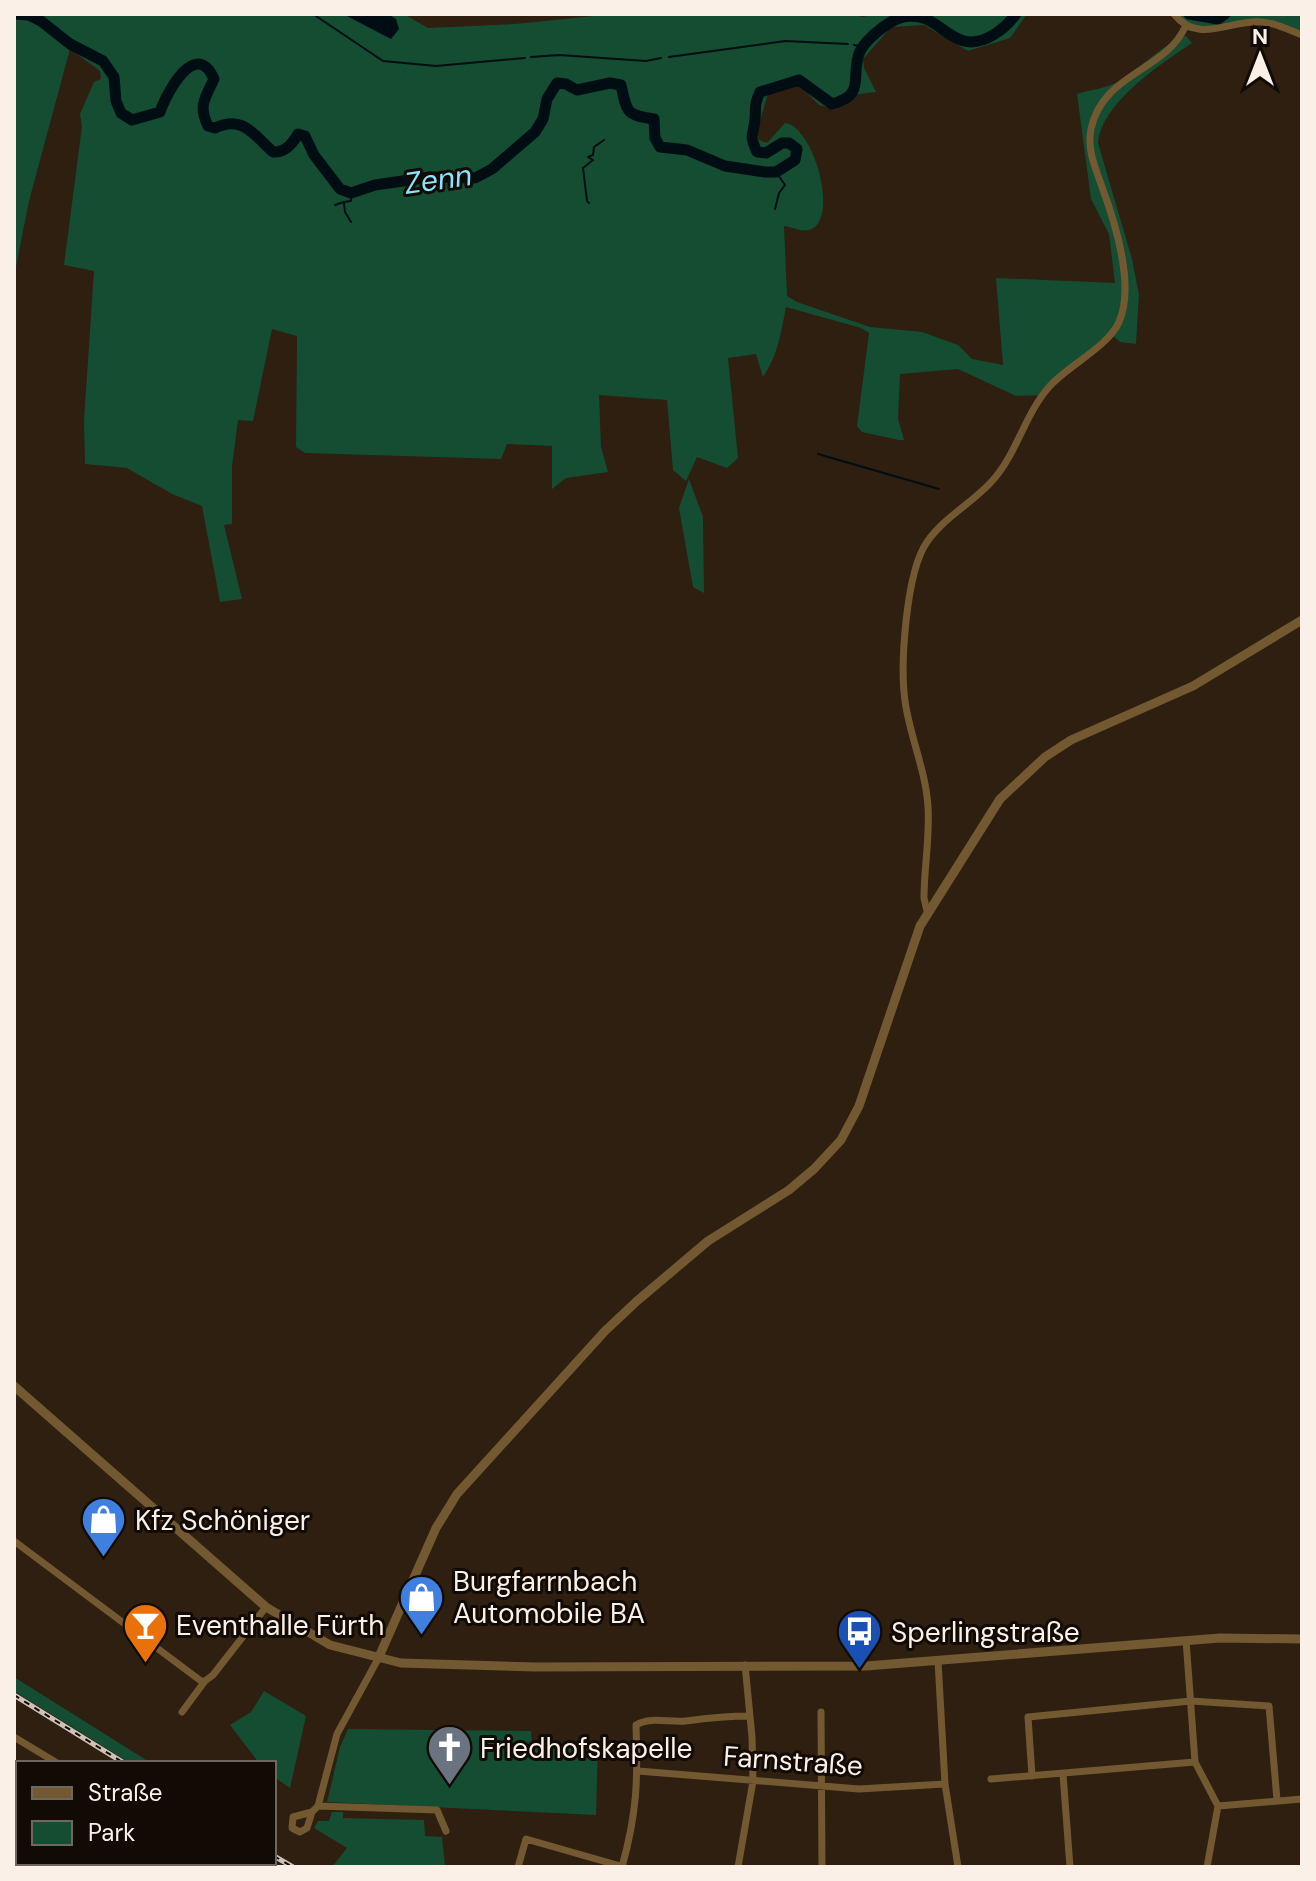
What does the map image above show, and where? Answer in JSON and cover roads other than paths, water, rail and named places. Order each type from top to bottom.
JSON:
[{"type":"street","points":[[1174,14],[1186,25],[1202,31],[1263,22],[1302,35]]},
{"type":"street","points":[[927,911],[924,898],[928,806],[904,685],[912,579],[927,542],[938,528],[993,480],[1012,453],[1046,390],[1109,335],[1119,322],[1123,310],[1124,275],[1121,249],[1093,163],[1089,147],[1090,132],[1102,101],[1120,83],[1173,47],[1186,25]]},
{"type":"street","points":[[446,1831],[437,1810],[315,1809],[337,1734],[378,1659],[436,1528],[457,1494],[605,1331],[637,1301],[708,1241],[789,1190],[841,1140],[859,1106],[927,911],[1000,799],[1019,779],[1071,740],[1193,686],[1302,620]]},
{"type":"street","points":[[14,1386],[266,1607],[330,1645],[378,1659],[421,1666],[866,1666],[1232,1637],[1302,1639]]},
{"type":"street","points":[[14,1541],[192,1675],[205,1681]]},
{"type":"street","points":[[182,1712],[266,1607]]},
{"type":"street","points":[[1186,1640],[1195,1762],[1218,1806],[1207,1867]]},
{"type":"street","points":[[938,1661],[945,1784],[958,1867]]},
{"type":"street","points":[[738,1867],[753,1781],[745,1665]]},
{"type":"street","points":[[1032,1776],[1028,1717],[1191,1701],[1269,1706],[1277,1800]]},
{"type":"street","points":[[821,1712],[822,1867]]},
{"type":"street","points":[[518,1867],[526,1839],[623,1867],[634,1825],[638,1771],[636,1725],[643,1721],[750,1716]]},
{"type":"street","points":[[14,1737],[54,1761]]},
{"type":"street","points":[[991,1779],[1195,1762]]},
{"type":"street","name":"Farnstraße","points":[[638,1771],[821,1786],[895,1789],[945,1784]]},
{"type":"street","points":[[1063,1774],[1070,1867]]},
{"type":"street","points":[[1218,1806],[1302,1799]]},
{"type":"waterway","name":"Zenn","points":[[14,14],[29,15],[41,21],[70,44],[103,61],[114,77],[116,101],[121,113],[132,120],[160,112],[168,93],[191,66],[199,64],[207,68],[214,79],[203,107],[208,126],[240,125],[273,152],[285,149],[298,134],[305,136],[314,155],[340,189],[351,193],[375,185],[430,177],[475,178],[492,169],[535,132],[543,119],[547,99],[557,83],[577,90],[610,83],[621,85],[629,111],[654,119],[655,138],[660,147],[687,150],[725,166],[776,172],[795,160],[797,149],[789,143],[782,143],[766,153],[757,152],[752,134],[760,92],[799,80],[832,104],[853,92],[860,51],[876,32],[890,22],[914,16],[930,21],[956,38],[972,42],[994,35],[1016,14]]},
{"type":"waterway","points":[[313,14],[383,61],[436,66],[525,58]]},
{"type":"waterway","name":"Zenn","points":[[1189,14],[1218,19],[1225,14]]},
{"type":"waterway","points":[[669,57],[785,41],[848,44]]},
{"type":"waterway","points":[[854,45],[863,47]]},
{"type":"waterway","points":[[531,57],[559,55],[646,61],[661,58]]},
{"type":"waterway","points":[[589,203],[583,168],[593,160],[588,157],[593,155],[594,147],[604,140]]},
{"type":"waterway","points":[[775,209],[779,193],[785,185],[776,172]]},
{"type":"waterway","points":[[351,193],[351,201],[344,202],[351,222]]},
{"type":"waterway","points":[[335,205],[344,202]]},
{"type":"waterway","points":[[818,454],[939,489]]},
{"type":"railway","points":[[14,1695],[121,1761]]},
{"type":"railway","points":[[276,1857],[293,1867]]},
{"type":"place","name":"Kfz Schöniger","points":[[104,1559]]},
{"type":"place","name":"Burgfarrnbach Automobile BA","points":[[422,1636]]},
{"type":"place","name":"Eventhalle Fürth","points":[[145,1664]]},
{"type":"place","name":"Sperlingstraße","points":[[860,1671]]},
{"type":"place","name":"Friedhofskapelle","points":[[449,1787]]}]
